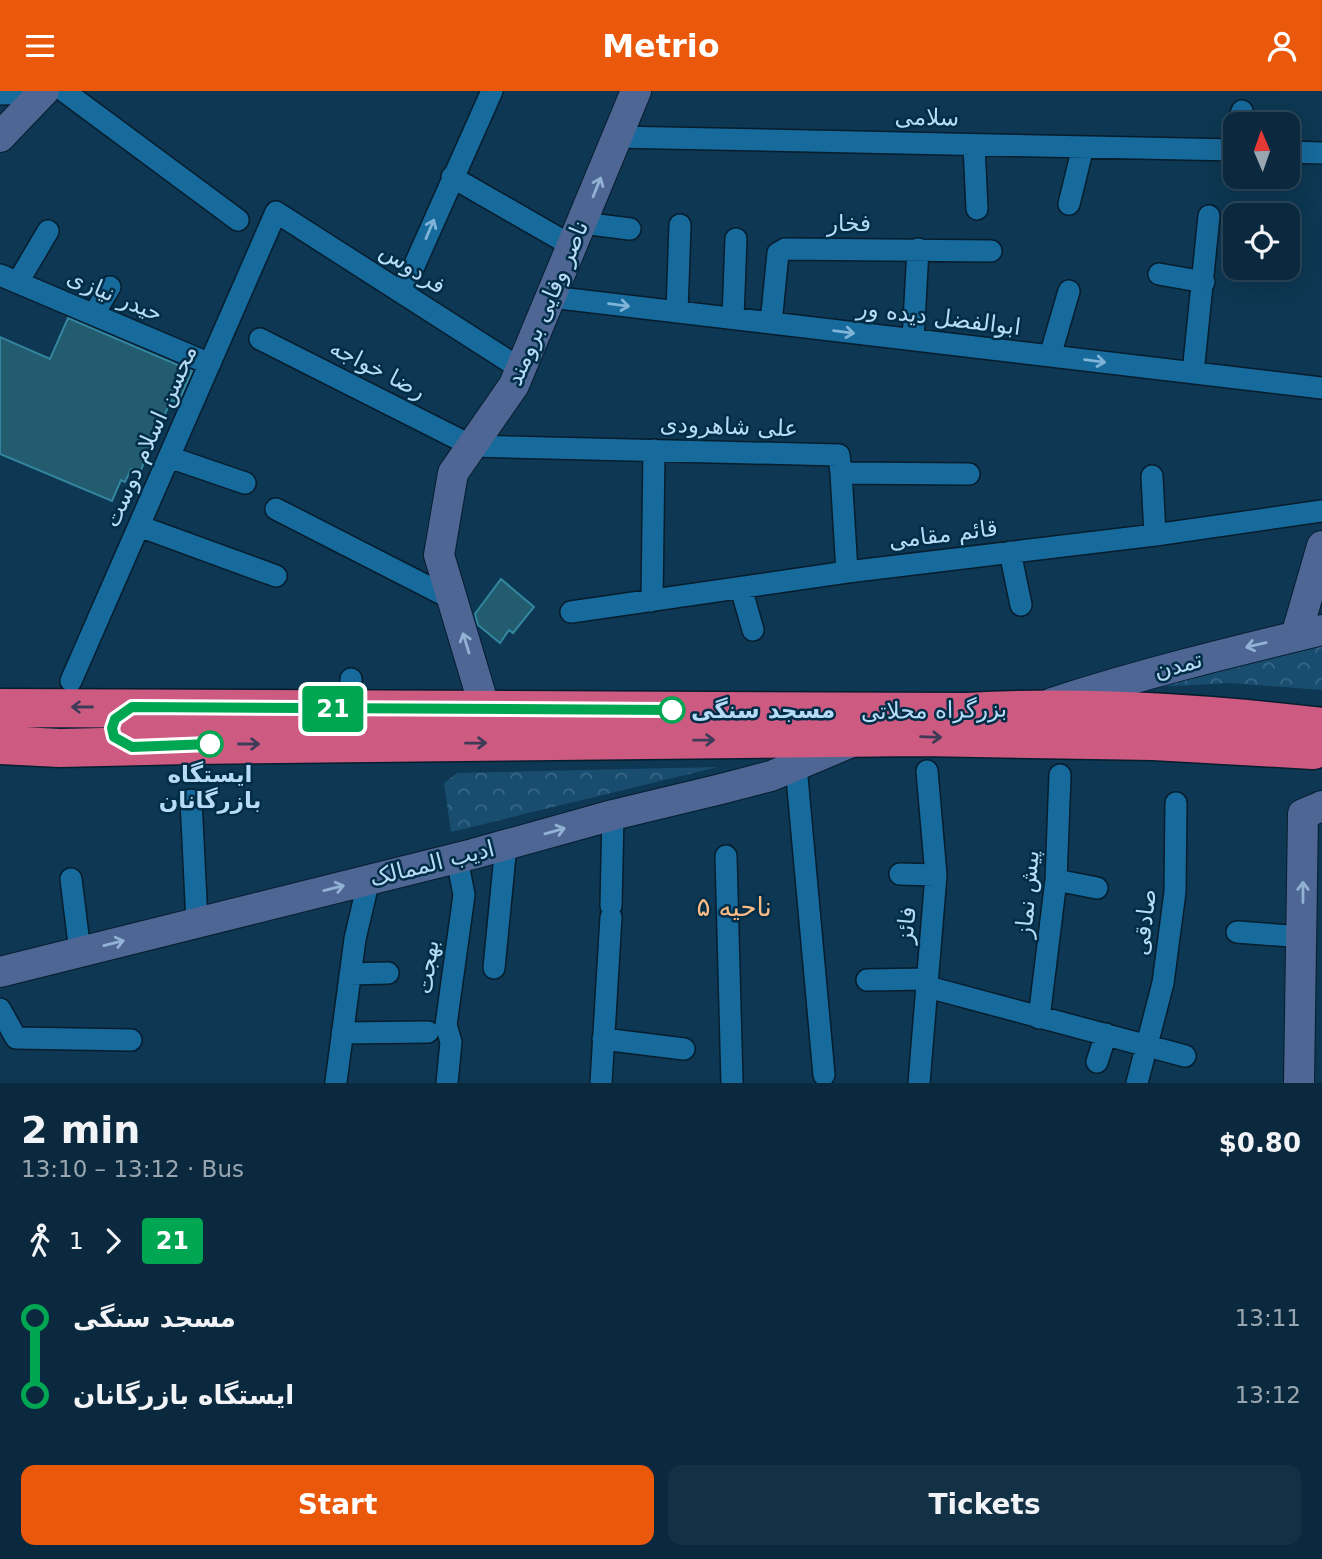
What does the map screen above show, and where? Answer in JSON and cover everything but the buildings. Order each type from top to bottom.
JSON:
[{"type":"highway","name":"بزرگراه محلاتی","points":[[0,708],[132,707],[351,694],[485,709],[967,712],[1036,708],[1322,751]]},
{"type":"highway","points":[[1036,708],[1138,694],[1271,697],[1322,702]]},
{"type":"highway","points":[[132,707],[115,719],[112,728],[114,737],[132,747]]},
{"type":"highway","name":"بزرگراه محلاتی","points":[[0,745],[60,748],[201,744],[859,739],[1154,726],[1233,717],[1322,727]]},
{"type":"highway","points":[[1154,726],[1181,757],[1322,768]]},
{"type":"main road","name":"ناصر وفایی برومند","points":[[485,709],[439,555],[453,473],[514,385],[636,91]]},
{"type":"main road","points":[[0,137],[50,92]]},
{"type":"main road","points":[[1309,633],[1322,546]]},
{"type":"main road","name":"تمدن","points":[[1036,708],[1119,681],[1225,652],[1309,633]]},
{"type":"main road","name":"ادیب الممالک","points":[[0,972],[721,789],[796,766],[859,739]]},
{"type":"main road","points":[[1299,1083],[1312,992],[1303,937],[1303,814],[1322,806]]},
{"type":"street","points":[[0,94],[50,92],[238,220]]},
{"type":"street","points":[[403,291],[452,177],[483,94]]},
{"type":"street","name":"سلامی","points":[[617,138],[1083,147],[1223,145]]},
{"type":"street","points":[[974,145],[978,209]]},
{"type":"street","points":[[1069,204],[1083,147]]},
{"type":"street","points":[[1300,152],[1322,153]]},
{"type":"street","points":[[452,177],[577,235],[630,229]]},
{"type":"street","name":"فردوس","points":[[276,212],[521,369]]},
{"type":"street","name":"محسن اسلام دوست","points":[[71,681],[276,212]]},
{"type":"street","points":[[1193,373],[1209,216]]},
{"type":"street","points":[[677,312],[680,225]]},
{"type":"street","points":[[9,279],[48,231]]},
{"type":"street","points":[[733,318],[736,239]]},
{"type":"street","name":"فخار","points":[[771,323],[778,253],[785,249],[991,251]]},
{"type":"street","points":[[913,340],[918,249]]},
{"type":"street","points":[[1159,274],[1204,282]]},
{"type":"street","name":"حیدر نیازی","points":[[9,279],[210,364]]},
{"type":"street","points":[[94,314],[110,287]]},
{"type":"street","points":[[1050,356],[1069,291]]},
{"type":"street","name":"ابوالفضل دیده ور","points":[[551,297],[1322,389]]},
{"type":"street","name":"رضا خواجه","points":[[260,339],[472,446]]},
{"type":"street","name":"علی شاهرودی","points":[[472,446],[839,456],[841,473]]},
{"type":"street","points":[[652,601],[654,450]]},
{"type":"street","points":[[169,457],[244,483]]},
{"type":"street","points":[[847,572],[841,473],[969,474]]},
{"type":"street","points":[[1152,476],[1155,535]]},
{"type":"street","points":[[276,509],[452,599]]},
{"type":"street","name":"قائم مقامی","points":[[571,612],[847,572],[1155,535],[1322,510]]},
{"type":"street","points":[[139,526],[276,576]]},
{"type":"street","points":[[1010,552],[1021,605]]},
{"type":"street","points":[[741,588],[753,630]]},
{"type":"street","points":[[796,766],[824,1075]]},
{"type":"street","name":"فائز","points":[[919,1083],[936,875],[927,771]]},
{"type":"street","name":"پیش نماز","points":[[1039,1018],[1056,880],[1060,775]]},
{"type":"street","points":[[191,800],[197,922]]},
{"type":"street","name":"صادقی","points":[[1137,1083],[1163,983],[1175,892],[1176,803]]},
{"type":"street","points":[[601,1083],[611,911],[613,815]]},
{"type":"street","points":[[494,968],[506,845]]},
{"type":"street","points":[[726,856],[732,1083]]},
{"type":"street","name":"بهجت","points":[[447,1083],[451,1042],[446,1025],[464,895],[457,858]]},
{"type":"street","points":[[900,874],[936,875]]},
{"type":"street","points":[[71,879],[80,952]]},
{"type":"street","points":[[336,1082],[355,939],[369,879]]},
{"type":"street","points":[[1056,880],[1097,888]]},
{"type":"street","points":[[1237,932],[1303,937]]},
{"type":"street","points":[[350,974],[388,973]]},
{"type":"street","points":[[867,980],[928,983],[1039,1018],[1185,1056]]},
{"type":"street","points":[[0,1009],[16,1038],[131,1040]]},
{"type":"street","points":[[342,1033],[428,1032]]},
{"type":"street","points":[[1097,1062],[1106,1034]]},
{"type":"street","points":[[603,1039],[684,1049]]},
{"type":"green space","points":[[1322,644],[1322,690],[1230,683],[1117,689]]},
{"type":"green space","points":[[718,767],[451,832],[444,783],[457,773]]},
{"type":"bus line","name":"21","points":[[210,744],[132,747],[114,737],[112,728],[115,719],[132,707],[672,710]]},
{"type":"place","name":"مسجد سنگی","points":[[672,710]]},
{"type":"place","name":"ایستگاه بازرگانان","points":[[210,744]]},
{"type":"district","name":"ناحیه ۵","points":[[734,907]]}]
